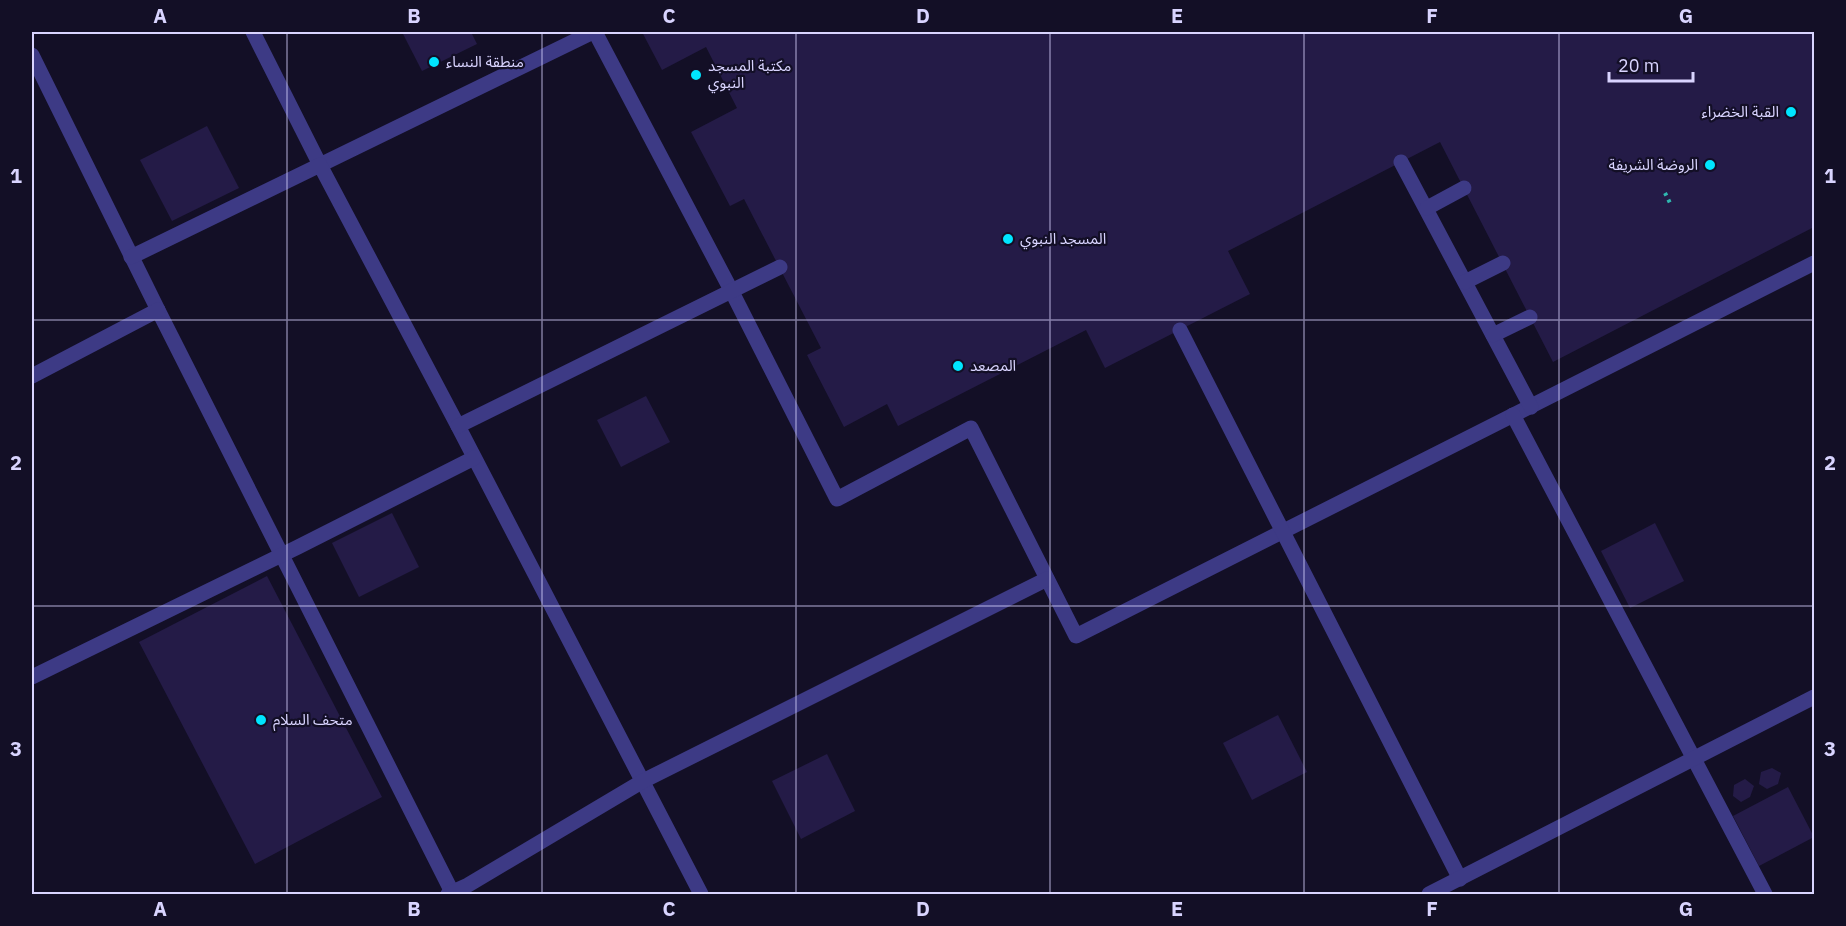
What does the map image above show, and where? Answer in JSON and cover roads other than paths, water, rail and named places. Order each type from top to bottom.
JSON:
[{"type":"street","points":[[253,32],[320,165],[701,894]]},
{"type":"street","points":[[131,256],[594,32],[731,290],[837,499],[971,428],[1076,636],[1815,263]]},
{"type":"street","points":[[32,55],[451,894],[643,781],[1047,579]]},
{"type":"street","points":[[1401,162],[1531,407]]},
{"type":"street","points":[[1427,208],[1464,188]]},
{"type":"street","points":[[1465,282],[1503,263]]},
{"type":"street","points":[[458,426],[780,267]]},
{"type":"street","points":[[32,376],[158,310]]},
{"type":"street","points":[[1493,335],[1530,317]]},
{"type":"street","points":[[1180,330],[1460,879]]},
{"type":"street","points":[[1513,415],[1765,894]]},
{"type":"street","points":[[32,677],[474,458]]},
{"type":"street","points":[[1429,894],[1815,698]]},
{"type":"place","name":"منطقة النساء","points":[[434,62]]},
{"type":"place","name":"مكتبة المسجد النبوي","points":[[696,75]]},
{"type":"place","name":"القبة الخضراء","points":[[1791,112]]},
{"type":"place","name":"الروضة الشريفة","points":[[1710,165]]},
{"type":"place","name":"المسجد النبوي","points":[[1008,239]]},
{"type":"place","name":"المصعد","points":[[958,366]]},
{"type":"place","name":"متحف السلام","points":[[261,720]]}]
